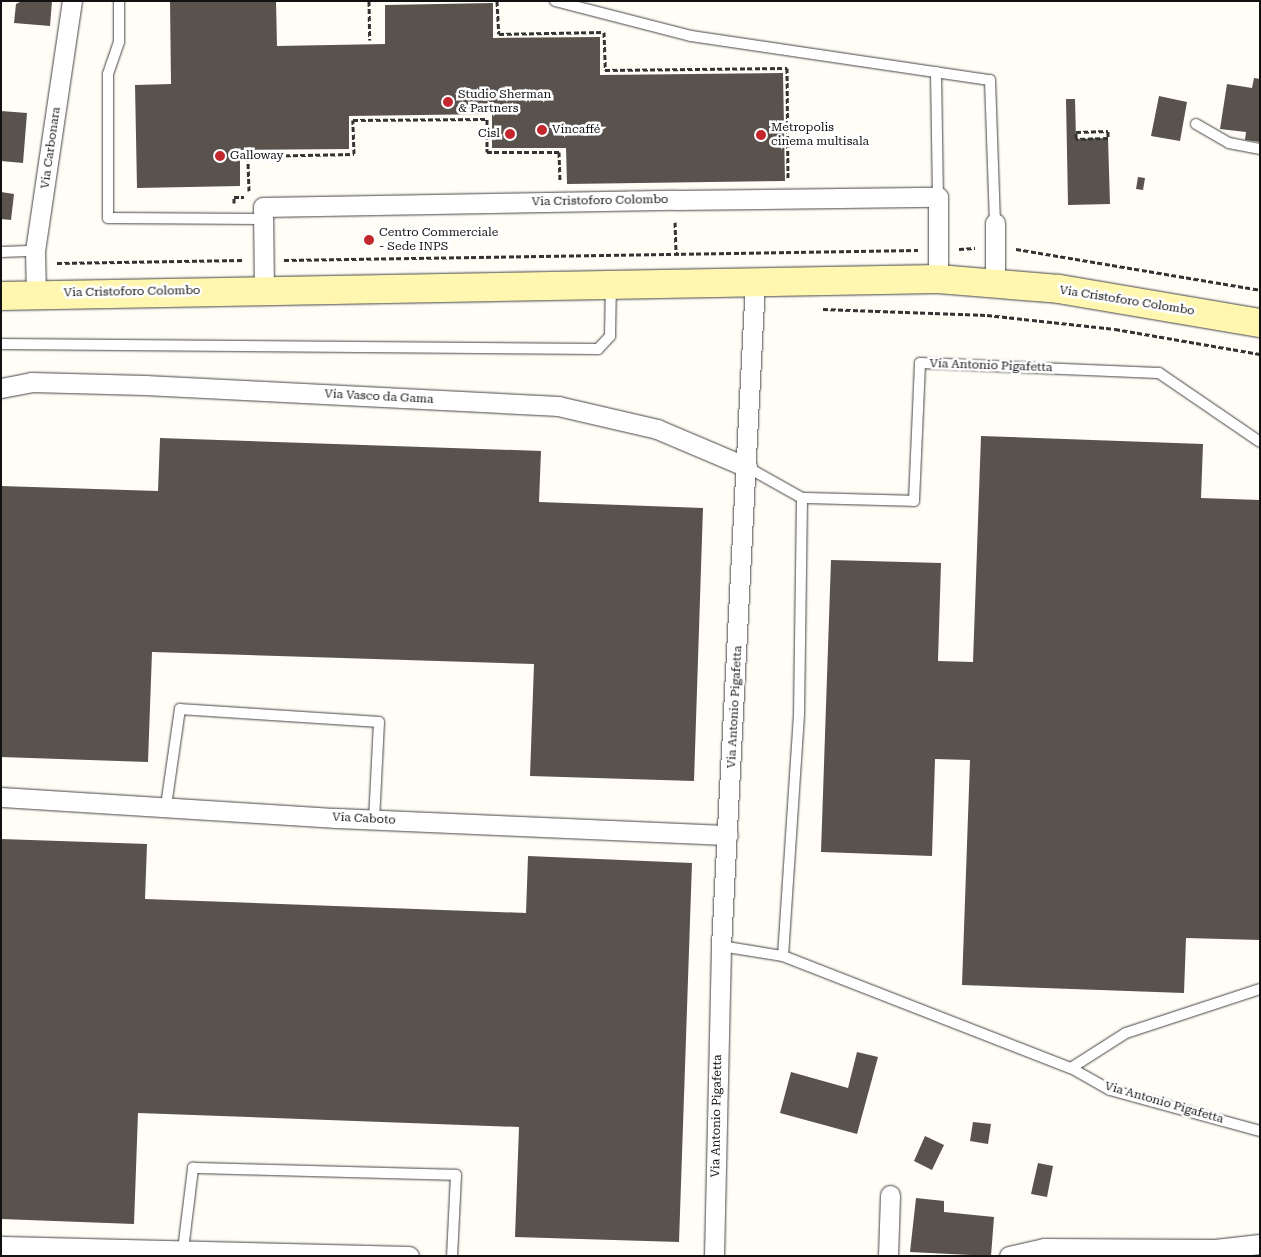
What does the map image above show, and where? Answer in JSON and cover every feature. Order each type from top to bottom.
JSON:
[{"type":"main road","name":"Via Cristoforo Colombo","points":[[1,296],[938,279],[995,281],[1260,323]]},
{"type":"street","name":"Via Carbonara","points":[[36,294],[35,258],[72,1]]},
{"type":"street","name":"Via Cristoforo Colombo","points":[[263,219],[263,207],[938,197]]},
{"type":"street","points":[[938,197],[938,279]]},
{"type":"street","points":[[263,219],[264,290]]},
{"type":"street","points":[[995,223],[995,281]]},
{"type":"street","name":"Via Antonio Pigafetta","points":[[714,1256],[721,946],[748,467],[755,281]]},
{"type":"street","name":"Via Vasco da Gama","points":[[1,388],[31,382],[145,385],[558,406],[657,429],[748,467]]},
{"type":"street","name":"Via Caboto","points":[[1,797],[374,820],[728,834]]},
{"type":"street","points":[[888,1256],[890,1195]]},
{"type":"street","points":[[1009,1256],[1044,1248],[1215,1249],[1260,1244]]},
{"type":"street","points":[[1,1246],[409,1256]]},
{"type":"lane","points":[[119,1],[119,42],[108,74],[108,218],[263,219]]},
{"type":"lane","points":[[555,1],[691,36],[990,80],[995,223]]},
{"type":"lane","points":[[936,72],[938,197]]},
{"type":"lane","points":[[1196,124],[1229,143],[1260,149]]},
{"type":"lane","points":[[1,252],[35,258]]},
{"type":"lane","points":[[1,344],[598,348],[610,336],[611,284]]},
{"type":"lane","name":"Via Antonio Pigafetta","points":[[748,467],[802,498],[914,501],[920,363],[1159,373],[1260,442]]},
{"type":"lane","points":[[783,956],[799,714],[802,498]]},
{"type":"lane","points":[[166,806],[180,709],[379,722],[374,820]]},
{"type":"lane","name":"Via Antonio Pigafetta","points":[[721,946],[783,956],[1071,1068],[1110,1090],[1260,1131]]},
{"type":"lane","points":[[1071,1068],[1126,1033],[1260,989]]},
{"type":"lane","points":[[183,1250],[193,1168],[456,1175],[452,1256]]},
{"type":"path","points":[[369,1],[370,40]]},
{"type":"path","points":[[497,1],[499,34],[604,32],[605,70],[787,68],[788,188]]},
{"type":"path","points":[[234,219],[234,197],[249,197],[248,156],[354,154],[353,120],[487,119],[487,152],[559,152],[560,189]]},
{"type":"path","points":[[1108,131],[1108,138],[1076,139],[1076,132],[1108,131]]},
{"type":"path","points":[[675,228],[676,253]]},
{"type":"path","points":[[35,258],[228,260]]},
{"type":"path","points":[[820,309],[996,316],[1114,329],[1260,354]]},
{"type":"building","points":[[22,1],[52,1],[50,26],[14,23],[16,4]]},
{"type":"building","points":[[170,1],[276,1],[277,46],[385,44],[385,5],[493,3],[493,38],[600,37],[600,75],[783,73],[785,181],[567,184],[566,148],[492,148],[492,114],[349,116],[349,149],[240,150],[240,186],[137,188],[135,85],[171,84]]},
{"type":"building","points":[[1254,78],[1260,79],[1260,142],[1245,140],[1246,132],[1220,129],[1227,84],[1252,88]]},
{"type":"building","points":[[1159,96],[1187,102],[1180,141],[1151,136]]},
{"type":"building","points":[[1066,99],[1075,99],[1076,139],[1108,138],[1110,204],[1068,205]]},
{"type":"building","points":[[1,111],[27,113],[23,163],[1,161]]},
{"type":"building","points":[[1138,177],[1145,178],[1143,190],[1136,189]]},
{"type":"building","points":[[1,192],[14,194],[11,220],[1,219]]},
{"type":"building","points":[[981,436],[1203,444],[1201,498],[1260,500],[1260,940],[1186,938],[1184,993],[962,985],[970,760],[935,759],[932,856],[821,852],[831,560],[941,563],[938,661],[973,662]]},
{"type":"building","points":[[160,438],[541,451],[539,502],[703,508],[694,781],[530,776],[534,664],[152,652],[148,762],[1,757],[1,486],[158,491]]},
{"type":"building","points":[[1,839],[147,844],[145,899],[526,913],[528,856],[692,863],[679,1242],[515,1237],[519,1127],[138,1113],[134,1224],[1,1219]]},
{"type":"building","points":[[857,1052],[878,1057],[857,1134],[780,1113],[791,1072],[848,1088]]},
{"type":"building","points":[[973,1122],[991,1124],[988,1144],[970,1141]]},
{"type":"building","points":[[925,1136],[944,1145],[932,1170],[914,1161]]},
{"type":"building","points":[[1038,1163],[1053,1166],[1047,1197],[1031,1194]]},
{"type":"building","points":[[916,1198],[944,1201],[944,1212],[994,1217],[991,1256],[910,1252]]},
{"type":"place","name":"Studio Sherman & Partners","points":[[448,102]]},
{"type":"place","name":"Vincaffé","points":[[542,130]]},
{"type":"place","name":"Cisl","points":[[510,134]]},
{"type":"place","name":"Metropolis cinema multisala","points":[[761,135]]},
{"type":"place","name":"Galloway","points":[[220,156]]},
{"type":"place","name":"Centro Commerciale - Sede INPS","points":[[369,240]]}]
